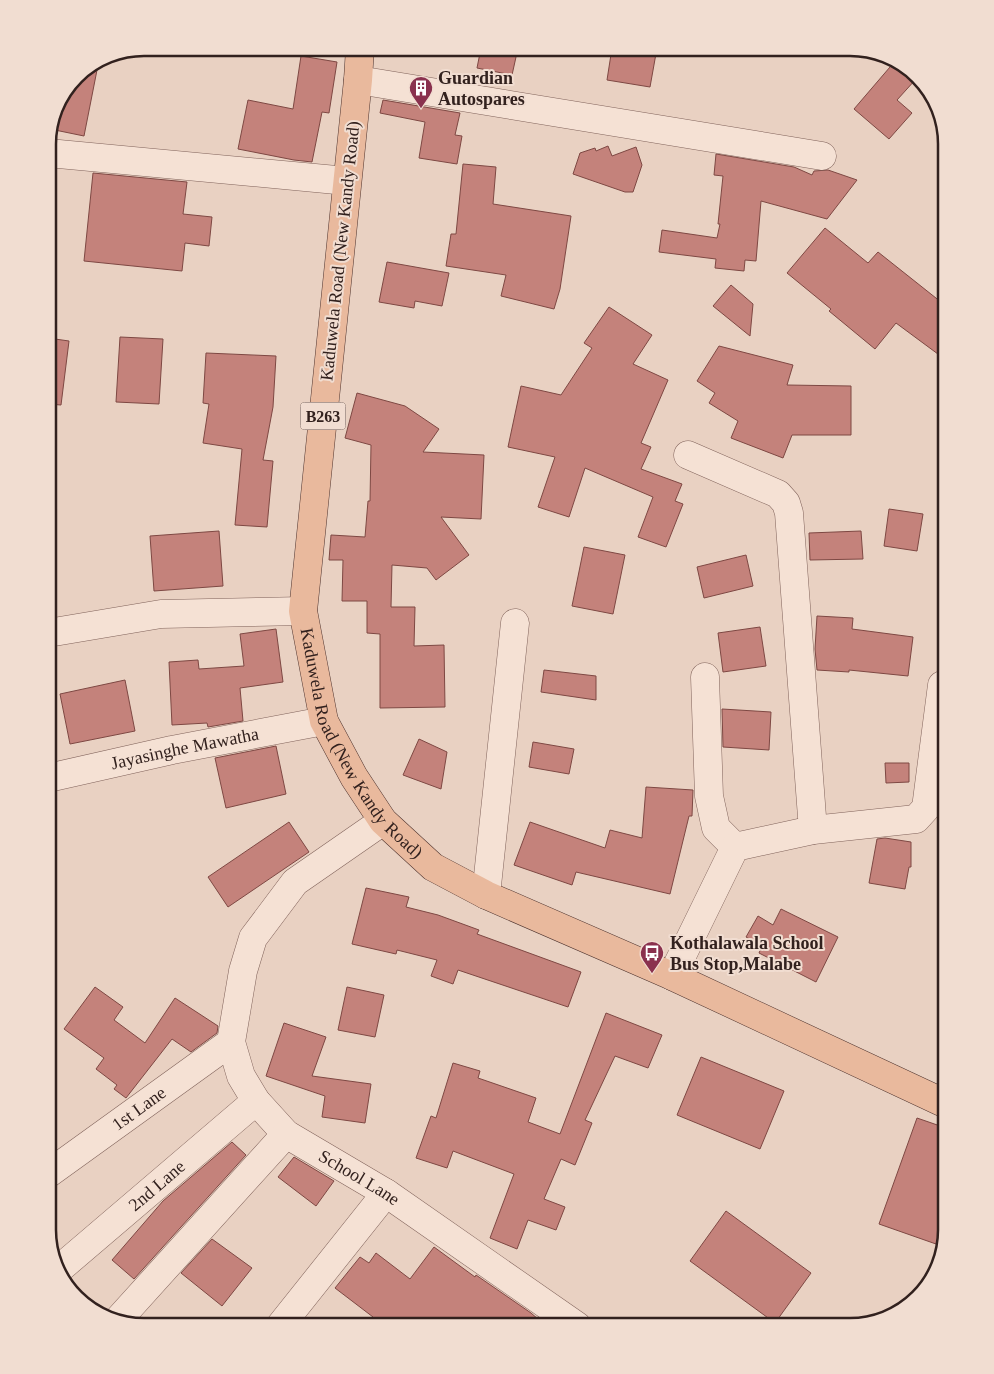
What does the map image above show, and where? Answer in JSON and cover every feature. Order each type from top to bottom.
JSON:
[{"type":"main road","name":"Kaduwela Road (New Kandy Road)","points":[[360,56],[303,611],[324,721],[354,776],[383,822],[433,867],[486,896],[672,976],[938,1100]]},
{"type":"street","points":[[358,80],[822,156]]},
{"type":"street","points":[[56,154],[347,181]]},
{"type":"street","points":[[688,454],[778,494],[786,503],[789,513],[813,830]]},
{"type":"street","points":[[56,632],[161,614],[303,611]]},
{"type":"street","points":[[486,896],[515,623]]},
{"type":"street","points":[[705,677],[709,796],[716,828],[735,848]]},
{"type":"street","points":[[735,848],[813,830],[916,819],[926,808],[938,716]]},
{"type":"street","name":"Jayasinghe Mawatha","points":[[56,776],[172,750],[324,721]]},
{"type":"street","name":"School Lane","points":[[383,822],[295,882],[253,938],[243,971],[231,1042],[241,1076],[256,1101],[286,1134],[386,1193],[566,1318]]},
{"type":"street","points":[[672,976],[735,848]]},
{"type":"street","name":"1st Lane","points":[[56,1168],[231,1042]]},
{"type":"street","name":"2nd Lane","points":[[64,1265],[256,1101]]},
{"type":"street","points":[[123,1315],[286,1134]]},
{"type":"street","points":[[286,1318],[386,1193]]},
{"type":"building","points":[[301,56],[337,62],[329,113],[322,112],[312,162],[238,149],[248,100],[293,109]]},
{"type":"building","points":[[479,56],[516,56],[512,75],[477,68]]},
{"type":"building","points":[[611,56],[656,56],[650,87],[607,80]]},
{"type":"building","points":[[891,66],[913,83],[897,100],[912,113],[889,139],[854,109]]},
{"type":"building","points":[[97,70],[84,136],[57,131],[59,122],[65,105],[74,91]]},
{"type":"building","points":[[383,100],[460,113],[455,135],[462,136],[457,164],[419,158],[425,122],[380,113]]},
{"type":"building","points":[[608,146],[612,156],[636,147],[642,165],[633,192],[625,192],[573,174],[580,153],[595,148],[596,151]]},
{"type":"building","points":[[716,154],[794,167],[812,175],[814,171],[828,170],[857,180],[827,219],[761,201],[756,261],[745,260],[744,271],[715,268],[716,259],[659,252],[662,230],[717,238],[720,224],[718,224],[723,176],[714,175]]},
{"type":"building","points":[[463,164],[496,167],[493,204],[571,216],[560,289],[554,309],[501,296],[506,275],[446,266],[451,234],[456,234]]},
{"type":"building","points":[[93,173],[187,182],[183,214],[212,217],[209,246],[185,243],[182,271],[84,261]]},
{"type":"building","points":[[825,228],[868,263],[878,252],[938,300],[938,354],[896,323],[875,349],[829,311],[831,309],[787,273]]},
{"type":"building","points":[[387,262],[449,273],[442,306],[415,301],[414,308],[379,302]]},
{"type":"building","points":[[731,285],[753,304],[750,336],[713,306]]},
{"type":"building","points":[[609,307],[652,335],[633,364],[668,380],[641,443],[651,447],[641,469],[682,484],[675,501],[683,504],[666,547],[638,537],[653,497],[585,468],[569,517],[538,507],[555,457],[508,447],[521,386],[561,395],[592,348],[584,343]]},
{"type":"building","points":[[120,337],[163,339],[159,404],[116,402]]},
{"type":"building","points":[[56,339],[69,341],[61,405],[56,405]]},
{"type":"building","points":[[719,346],[793,365],[787,385],[851,386],[851,435],[792,435],[783,458],[731,438],[738,421],[709,403],[715,393],[697,381]]},
{"type":"building","points":[[206,353],[276,356],[273,407],[263,460],[273,461],[267,527],[235,525],[242,449],[203,443],[209,404],[203,403]]},
{"type":"building","points":[[357,393],[405,406],[439,429],[423,452],[484,455],[481,519],[441,517],[469,555],[436,580],[427,568],[392,565],[391,607],[415,607],[414,646],[444,645],[445,707],[380,708],[380,634],[367,633],[367,601],[342,601],[343,560],[329,560],[331,535],[365,537],[368,501],[370,501],[371,445],[345,438]]},
{"type":"building","points":[[889,509],[923,514],[917,551],[884,546]]},
{"type":"building","points":[[219,531],[223,586],[154,591],[150,536]]},
{"type":"building","points":[[861,531],[863,559],[810,560],[809,533]]},
{"type":"building","points":[[584,547],[625,555],[613,614],[572,606]]},
{"type":"building","points":[[746,555],[753,586],[704,598],[697,567]]},
{"type":"building","points":[[817,616],[853,618],[852,629],[913,637],[908,676],[849,670],[849,672],[817,670],[815,649]]},
{"type":"building","points":[[760,627],[766,666],[723,672],[718,633]]},
{"type":"building","points":[[276,629],[283,682],[240,688],[243,721],[208,727],[207,723],[172,725],[169,662],[198,660],[199,669],[244,666],[240,634]]},
{"type":"building","points":[[544,670],[596,676],[596,700],[541,692]]},
{"type":"building","points":[[125,680],[135,731],[70,744],[60,694]]},
{"type":"building","points":[[722,709],[771,712],[769,750],[723,747]]},
{"type":"building","points":[[419,739],[447,752],[441,789],[403,775]]},
{"type":"building","points":[[533,742],[574,749],[569,774],[529,767]]},
{"type":"building","points":[[276,746],[286,794],[226,808],[215,758]]},
{"type":"building","points":[[885,763],[909,763],[909,782],[886,783]]},
{"type":"building","points":[[646,787],[693,790],[692,816],[689,816],[670,894],[576,872],[572,885],[514,865],[530,822],[605,848],[610,830],[642,838]]},
{"type":"building","points":[[289,822],[309,852],[228,907],[208,877]]},
{"type":"building","points":[[885,838],[911,842],[911,867],[909,867],[905,889],[869,883],[877,839]]},
{"type":"building","points":[[366,888],[409,897],[406,907],[438,915],[479,930],[477,934],[581,972],[568,1007],[458,970],[453,984],[431,976],[437,960],[397,950],[396,954],[352,944]]},
{"type":"building","points":[[781,909],[838,937],[816,982],[759,953],[762,946],[746,937],[758,916],[773,925]]},
{"type":"building","points":[[95,987],[123,1007],[114,1020],[145,1043],[175,998],[218,1026],[217,1033],[191,1052],[172,1039],[126,1098],[114,1089],[117,1085],[96,1069],[104,1058],[64,1029]]},
{"type":"building","points":[[347,987],[384,995],[375,1037],[338,1030]]},
{"type":"building","points":[[606,1013],[662,1035],[648,1068],[615,1056],[585,1120],[592,1123],[575,1165],[561,1159],[544,1199],[565,1207],[556,1230],[528,1220],[517,1249],[490,1238],[514,1174],[453,1151],[447,1168],[416,1158],[431,1116],[436,1118],[453,1063],[480,1071],[478,1078],[536,1098],[528,1122],[560,1134]]},
{"type":"building","points":[[284,1023],[326,1037],[312,1076],[371,1084],[365,1123],[322,1117],[325,1096],[266,1076]]},
{"type":"building","points":[[701,1057],[784,1091],[760,1149],[677,1115]]},
{"type":"building","points":[[917,1118],[938,1125],[938,1230],[936,1244],[879,1224]]},
{"type":"building","points":[[232,1142],[246,1155],[134,1279],[112,1260],[163,1201]]},
{"type":"building","points":[[294,1157],[334,1181],[316,1206],[278,1177]]},
{"type":"building","points":[[726,1211],[811,1273],[779,1318],[768,1318],[690,1261]]},
{"type":"building","points":[[212,1239],[252,1268],[222,1306],[181,1273]]},
{"type":"building","points":[[434,1247],[537,1318],[372,1318],[335,1288],[360,1257],[369,1263],[376,1253],[410,1279]]},
{"type":"place","name":"Guardian Autospares","points":[[421,109]]},
{"type":"place","name":"Kothalawala School Bus Stop,Malabe","points":[[652,974]]}]
